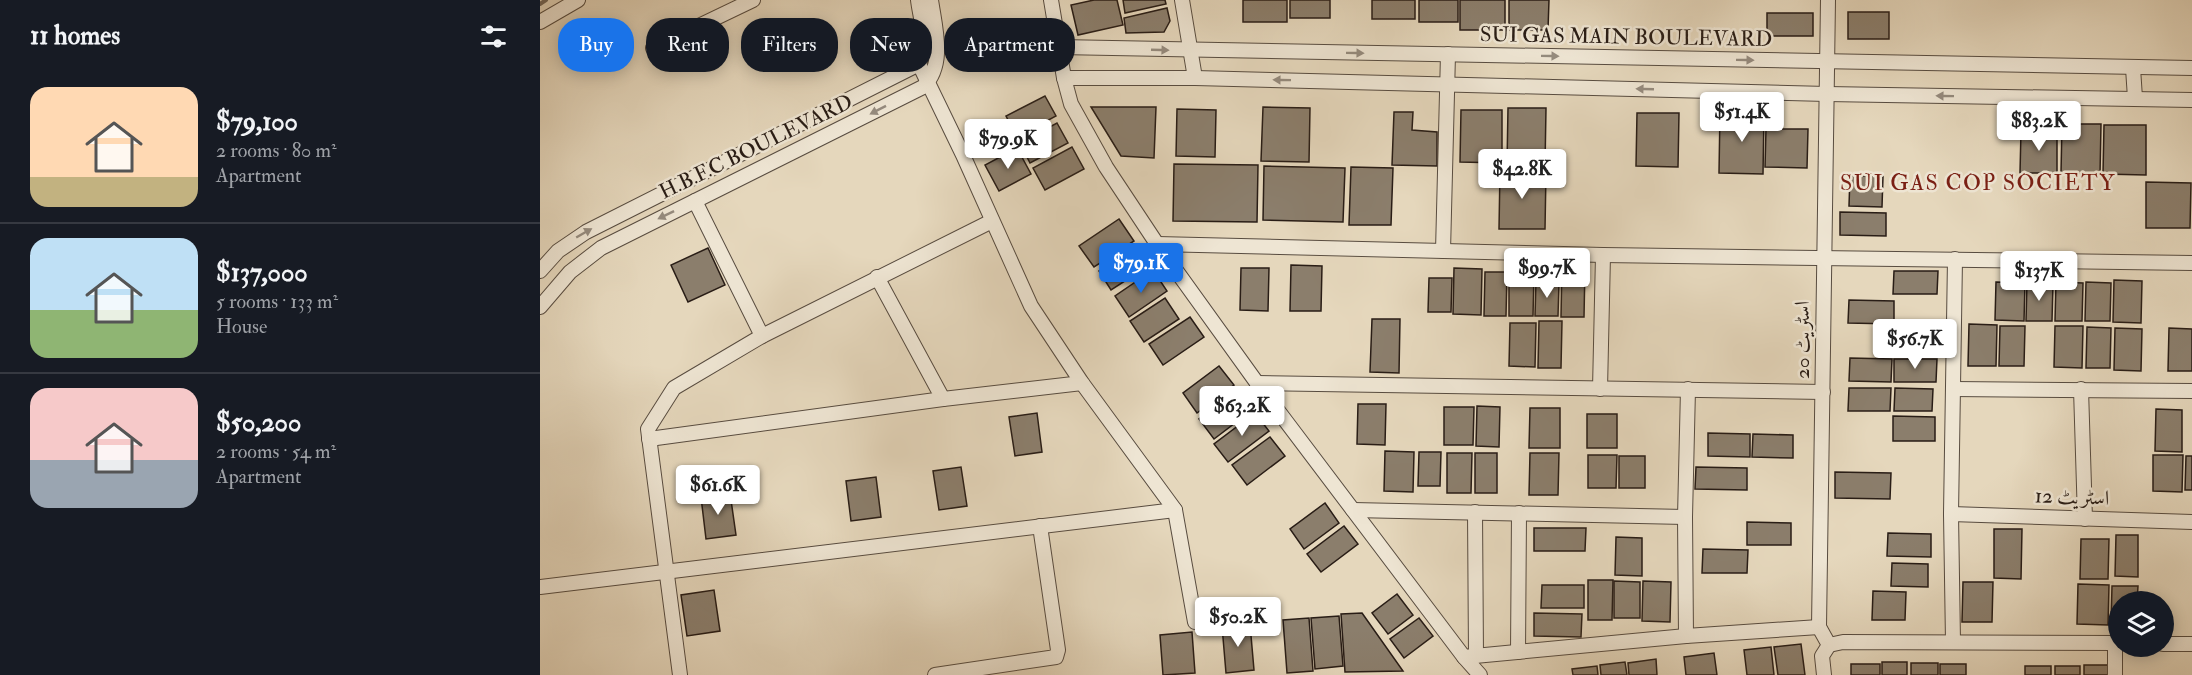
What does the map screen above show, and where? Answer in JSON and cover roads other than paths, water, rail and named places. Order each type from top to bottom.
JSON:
[{"type":"street","points":[[540,22],[578,0]]},
{"type":"street","points":[[716,18],[753,0]]},
{"type":"street","points":[[918,0],[920,18]]},
{"type":"street","points":[[929,82],[934,74],[937,53],[931,0]]},
{"type":"street","points":[[1052,0],[1055,18]]},
{"type":"street","points":[[1182,0],[1195,78]]},
{"type":"street","name":"اسٹریٹ 20","points":[[1819,627],[1828,0]]},
{"type":"street","name":"SUI GAS MAIN BOULEVARD","points":[[1075,47],[2192,68]]},
{"type":"street","points":[[1443,251],[1448,54]]},
{"type":"street","points":[[2133,68],[2135,99]]},
{"type":"street","name":"H.B.F.C BOULEVARD","points":[[540,271],[546,257],[633,206],[901,72]]},
{"type":"street","points":[[924,72],[1031,306],[1082,383],[1175,510],[1195,622]]},
{"type":"street","points":[[1063,72],[1071,104],[1106,167],[1157,244],[1257,383],[1353,510],[1470,657],[1480,675]]},
{"type":"street","points":[[1064,78],[1195,78],[1827,94],[2192,100]]},
{"type":"street","name":"H.B.F.C BOULEVARD","points":[[540,307],[579,263],[601,248],[915,92],[929,82]]},
{"type":"street","points":[[695,201],[762,336]]},
{"type":"street","points":[[633,206],[643,226]]},
{"type":"street","points":[[680,675],[648,429],[674,388],[762,336],[992,221]]},
{"type":"street","points":[[1157,244],[1603,255],[2192,263]]},
{"type":"street","points":[[1600,388],[1603,255]]},
{"type":"street","points":[[1953,642],[1951,514],[1955,259]]},
{"type":"street","points":[[877,277],[943,399]]},
{"type":"street","points":[[649,439],[943,399],[1082,383]]},
{"type":"street","points":[[1257,383],[1823,392]]},
{"type":"street","points":[[1953,388],[2192,392]]},
{"type":"street","points":[[1686,636],[1685,517],[1688,389]]},
{"type":"street","points":[[2081,389],[2085,519]]},
{"type":"street","points":[[540,587],[1175,510]]},
{"type":"street","points":[[1353,510],[1685,517]]},
{"type":"street","points":[[1470,657],[1475,512]]},
{"type":"street","points":[[1518,652],[1519,513]]},
{"type":"street","name":"اسٹریٹ 12","points":[[1951,514],[2192,522]]},
{"type":"street","points":[[935,675],[1050,660],[1056,657],[1058,650],[1040,526]]},
{"type":"street","points":[[1470,657],[1686,636],[1819,627],[1829,645]]},
{"type":"street","points":[[1824,675],[1822,656],[1829,645],[1843,642],[2108,643]]},
{"type":"street","points":[[2174,644],[2192,644]]},
{"type":"street","points":[[2115,675],[2116,657]]},
{"type":"waterway","points":[[540,4],[546,0]]},
{"type":"district","name":"SUI GAS COP SOCIETY","points":[[1978,183]]}]
